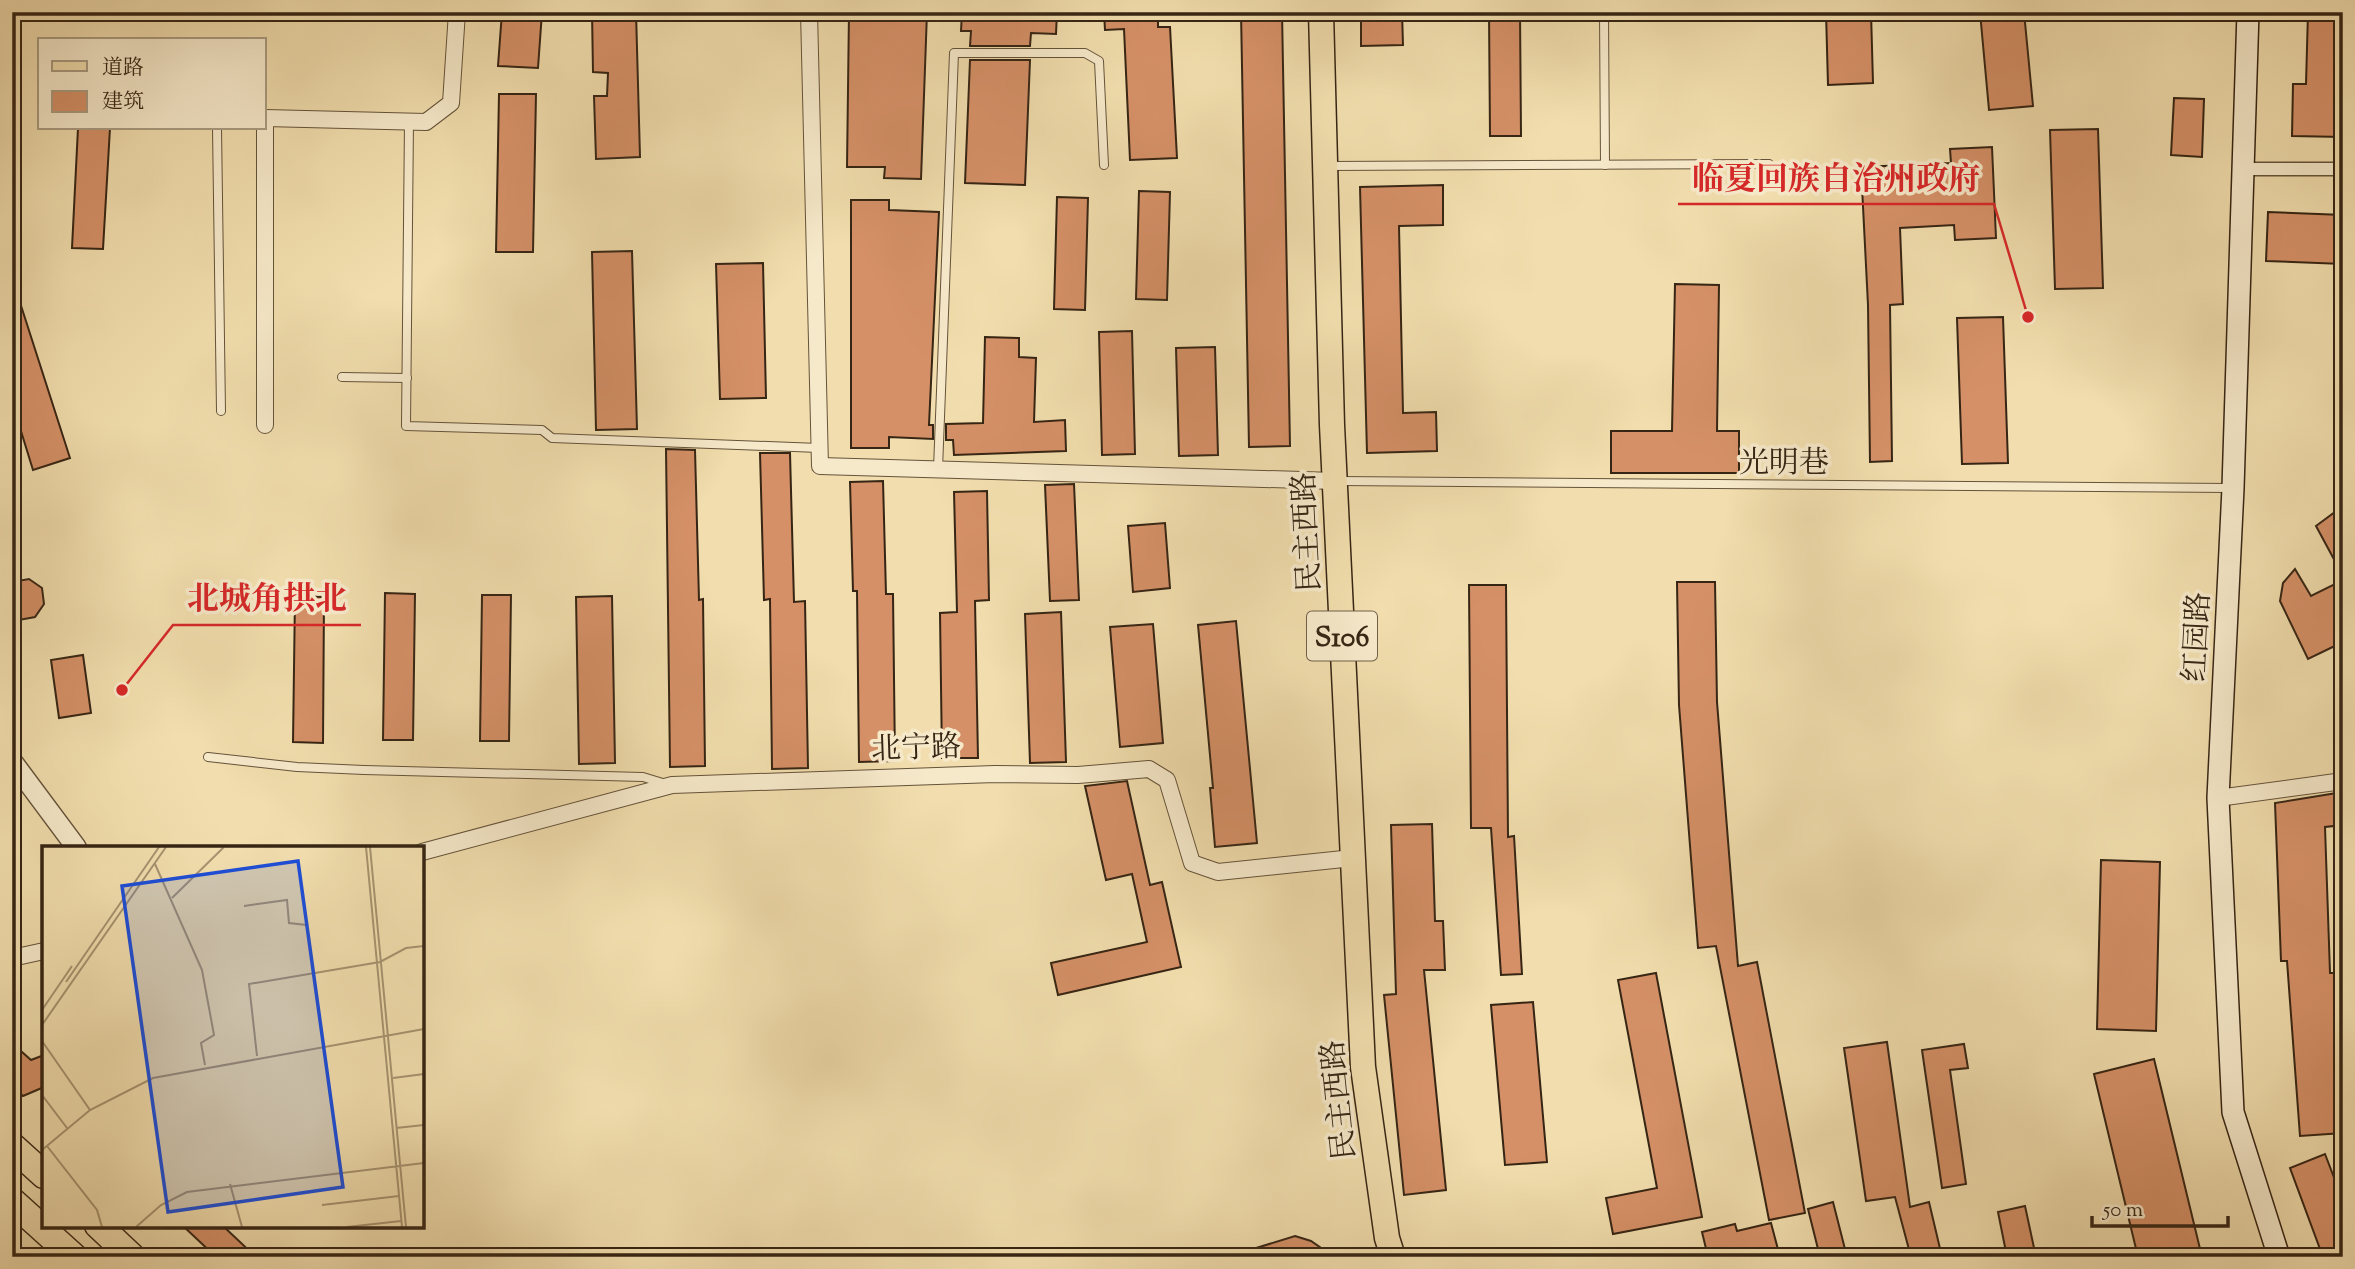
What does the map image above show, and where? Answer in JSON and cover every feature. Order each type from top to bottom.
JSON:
[{"type":"highway","points":[[12,1146],[42,1173]]},
{"type":"highway","points":[[12,1201],[74,1257]]},
{"type":"highway","points":[[114,1240],[137,1257]]},
{"type":"main road","name":"民主西路","points":[[1321,12],[1335,481],[1363,1067],[1387,1238],[1393,1257]]},
{"type":"main road","name":"红园路","points":[[2248,12],[2234,488],[2218,798],[2233,1112],[2279,1257]]},
{"type":"street","points":[[266,118],[426,122],[451,103],[457,12]]},
{"type":"street","points":[[808,12],[820,466],[1335,481]]},
{"type":"street","points":[[264,130],[265,425]]},
{"type":"street","points":[[2244,169],[2343,169]]},
{"type":"street","points":[[12,761],[75,846]]},
{"type":"street","name":"北宁路","points":[[424,851],[672,785],[995,774],[1078,775],[1149,769],[1167,780],[1192,863],[1218,872],[1353,858]]},
{"type":"street","points":[[2218,798],[2343,781]]},
{"type":"street","points":[[12,958],[42,951]]},
{"type":"lane","points":[[1604,12],[1605,165]]},
{"type":"lane","points":[[937,469],[954,53],[1085,53],[1098,61],[1104,165]]},
{"type":"lane","points":[[409,121],[406,426],[542,430],[552,439],[820,447]]},
{"type":"lane","points":[[217,130],[221,411]]},
{"type":"lane","points":[[1325,166],[1769,164]]},
{"type":"lane","points":[[342,377],[407,378]]},
{"type":"lane","name":"光明巷","points":[[1335,481],[2234,488]]},
{"type":"lane","points":[[208,757],[364,771],[643,777],[672,785]]},
{"type":"building","points":[[502,12],[542,12],[538,68],[498,66]]},
{"type":"building","points":[[592,12],[636,12],[640,157],[596,159],[594,96],[607,96],[608,73],[593,72]]},
{"type":"building","points":[[849,12],[927,12],[921,179],[884,178],[885,167],[847,167]]},
{"type":"building","points":[[962,12],[1057,12],[1056,34],[1031,33],[1030,46],[970,46],[971,31],[961,31]]},
{"type":"building","points":[[1104,12],[1158,12],[1158,27],[1170,27],[1177,158],[1130,160],[1124,29],[1105,30]]},
{"type":"building","points":[[1241,12],[1282,12],[1290,446],[1249,447]]},
{"type":"building","points":[[1361,12],[1402,12],[1403,45],[1361,46]]},
{"type":"building","points":[[1489,12],[1520,12],[1521,136],[1490,136]]},
{"type":"building","points":[[1826,12],[1871,12],[1873,83],[1828,85]]},
{"type":"building","points":[[1980,12],[2024,12],[2033,106],[1989,110]]},
{"type":"building","points":[[2308,12],[2343,12],[2343,137],[2292,136],[2293,84],[2306,84]]},
{"type":"building","points":[[970,60],[1030,60],[1025,185],[965,183]]},
{"type":"building","points":[[499,94],[536,94],[533,252],[496,252]]},
{"type":"building","points":[[2174,98],[2204,99],[2202,157],[2171,155]]},
{"type":"building","points":[[2098,129],[2103,288],[2055,289],[2050,130]]},
{"type":"building","points":[[78,130],[110,130],[103,249],[72,248]]},
{"type":"building","points":[[1992,147],[1996,238],[1955,240],[1954,225],[1900,228],[1903,304],[1890,305],[1892,461],[1870,462],[1868,305],[1861,167],[1951,163],[1950,149]]},
{"type":"building","points":[[1443,185],[1443,225],[1399,226],[1403,413],[1436,412],[1437,451],[1367,453],[1360,187]]},
{"type":"building","points":[[1139,191],[1170,192],[1167,300],[1136,299]]},
{"type":"building","points":[[1057,197],[1088,198],[1085,310],[1054,309]]},
{"type":"building","points":[[851,200],[889,200],[889,210],[939,212],[929,425],[933,425],[933,439],[889,437],[889,448],[851,448]]},
{"type":"building","points":[[2268,212],[2343,215],[2343,264],[2266,261]]},
{"type":"building","points":[[632,251],[637,429],[596,430],[592,252]]},
{"type":"building","points":[[763,263],[766,398],[720,399],[716,264]]},
{"type":"building","points":[[1675,284],[1719,285],[1717,431],[1739,431],[1739,473],[1611,473],[1611,431],[1672,431]]},
{"type":"building","points":[[12,287],[15,287],[70,458],[33,470],[12,402]]},
{"type":"building","points":[[2003,317],[2008,463],[1962,464],[1957,318]]},
{"type":"building","points":[[1132,331],[1135,454],[1102,455],[1099,332]]},
{"type":"building","points":[[985,337],[1019,338],[1019,357],[1036,358],[1034,422],[1065,420],[1066,451],[954,455],[953,440],[946,440],[946,424],[983,423]]},
{"type":"building","points":[[1215,347],[1218,455],[1179,456],[1176,348]]},
{"type":"building","points":[[666,449],[695,450],[699,600],[703,599],[705,766],[670,767]]},
{"type":"building","points":[[760,453],[790,453],[794,602],[805,601],[808,768],[772,769],[770,599],[764,600]]},
{"type":"building","points":[[883,481],[886,594],[893,594],[895,761],[859,762],[857,591],[853,591],[850,482]]},
{"type":"building","points":[[1074,484],[1079,600],[1050,601],[1045,485]]},
{"type":"building","points":[[987,491],[989,600],[975,601],[978,758],[942,758],[940,613],[957,612],[954,492]]},
{"type":"building","points":[[2343,506],[2343,576],[2316,526]]},
{"type":"building","points":[[1165,523],[1170,588],[1133,592],[1128,526]]},
{"type":"building","points":[[2295,569],[2311,596],[2343,580],[2343,642],[2308,659],[2280,601],[2283,583]]},
{"type":"building","points":[[29,579],[42,588],[44,604],[35,617],[19,620],[12,615],[12,582]]},
{"type":"building","points":[[1677,582],[1715,582],[1717,702],[1738,966],[1757,962],[1805,1213],[1769,1220],[1716,946],[1698,948],[1679,705]]},
{"type":"building","points":[[1469,585],[1506,585],[1508,837],[1514,836],[1522,974],[1501,975],[1491,828],[1471,828]]},
{"type":"building","points":[[385,593],[415,594],[413,740],[383,740]]},
{"type":"building","points":[[482,595],[511,595],[509,741],[480,741]]},
{"type":"building","points":[[295,596],[324,597],[323,743],[293,742]]},
{"type":"building","points":[[612,596],[615,763],[579,764],[576,597]]},
{"type":"building","points":[[1061,612],[1066,762],[1030,763],[1025,614]]},
{"type":"building","points":[[1236,621],[1257,843],[1215,847],[1210,788],[1213,788],[1198,625]]},
{"type":"building","points":[[1153,624],[1163,743],[1120,747],[1110,627]]},
{"type":"building","points":[[83,655],[91,713],[59,718],[51,660]]},
{"type":"building","points":[[1127,781],[1150,885],[1162,882],[1181,967],[1058,995],[1051,963],[1147,942],[1132,874],[1106,880],[1085,786]]},
{"type":"building","points":[[2343,792],[2343,825],[2325,827],[2330,973],[2339,973],[2343,1026],[2343,1133],[2300,1136],[2287,961],[2281,961],[2275,803]]},
{"type":"building","points":[[1432,824],[1435,921],[1443,921],[1445,970],[1424,970],[1446,1190],[1404,1195],[1384,995],[1396,994],[1391,825]]},
{"type":"building","points":[[2101,860],[2160,862],[2156,1031],[2097,1029]]},
{"type":"building","points":[[1656,973],[1702,1217],[1613,1234],[1606,1198],[1657,1188],[1618,980]]},
{"type":"building","points":[[1533,1002],[1547,1162],[1505,1165],[1491,1005]]},
{"type":"building","points":[[1887,1042],[1910,1207],[1929,1202],[1942,1257],[1911,1257],[1895,1197],[1866,1201],[1844,1048]]},
{"type":"building","points":[[12,1043],[31,1060],[42,1056],[42,1088],[23,1096],[12,1086]]},
{"type":"building","points":[[1964,1044],[1968,1068],[1950,1070],[1966,1184],[1942,1188],[1922,1050]]},
{"type":"building","points":[[2154,1059],[2202,1257],[2138,1257],[2094,1074]]},
{"type":"building","points":[[2325,1154],[2343,1201],[2343,1257],[2323,1257],[2290,1168]]},
{"type":"building","points":[[1833,1202],[1847,1257],[1820,1257],[1808,1209]]},
{"type":"building","points":[[2025,1206],[2036,1257],[2007,1257],[1998,1212]]},
{"type":"building","points":[[1771,1223],[1780,1257],[1708,1257],[1702,1232],[1735,1224],[1737,1231]]},
{"type":"building","points":[[184,1227],[224,1227],[256,1257],[216,1257]]},
{"type":"building","points":[[1295,1236],[1311,1241],[1334,1257],[1241,1257],[1240,1253]]},
{"type":"place","name":"临夏回族自治州政府","points":[[2028,317]]},
{"type":"place","name":"北城角拱北","points":[[122,690]]}]
